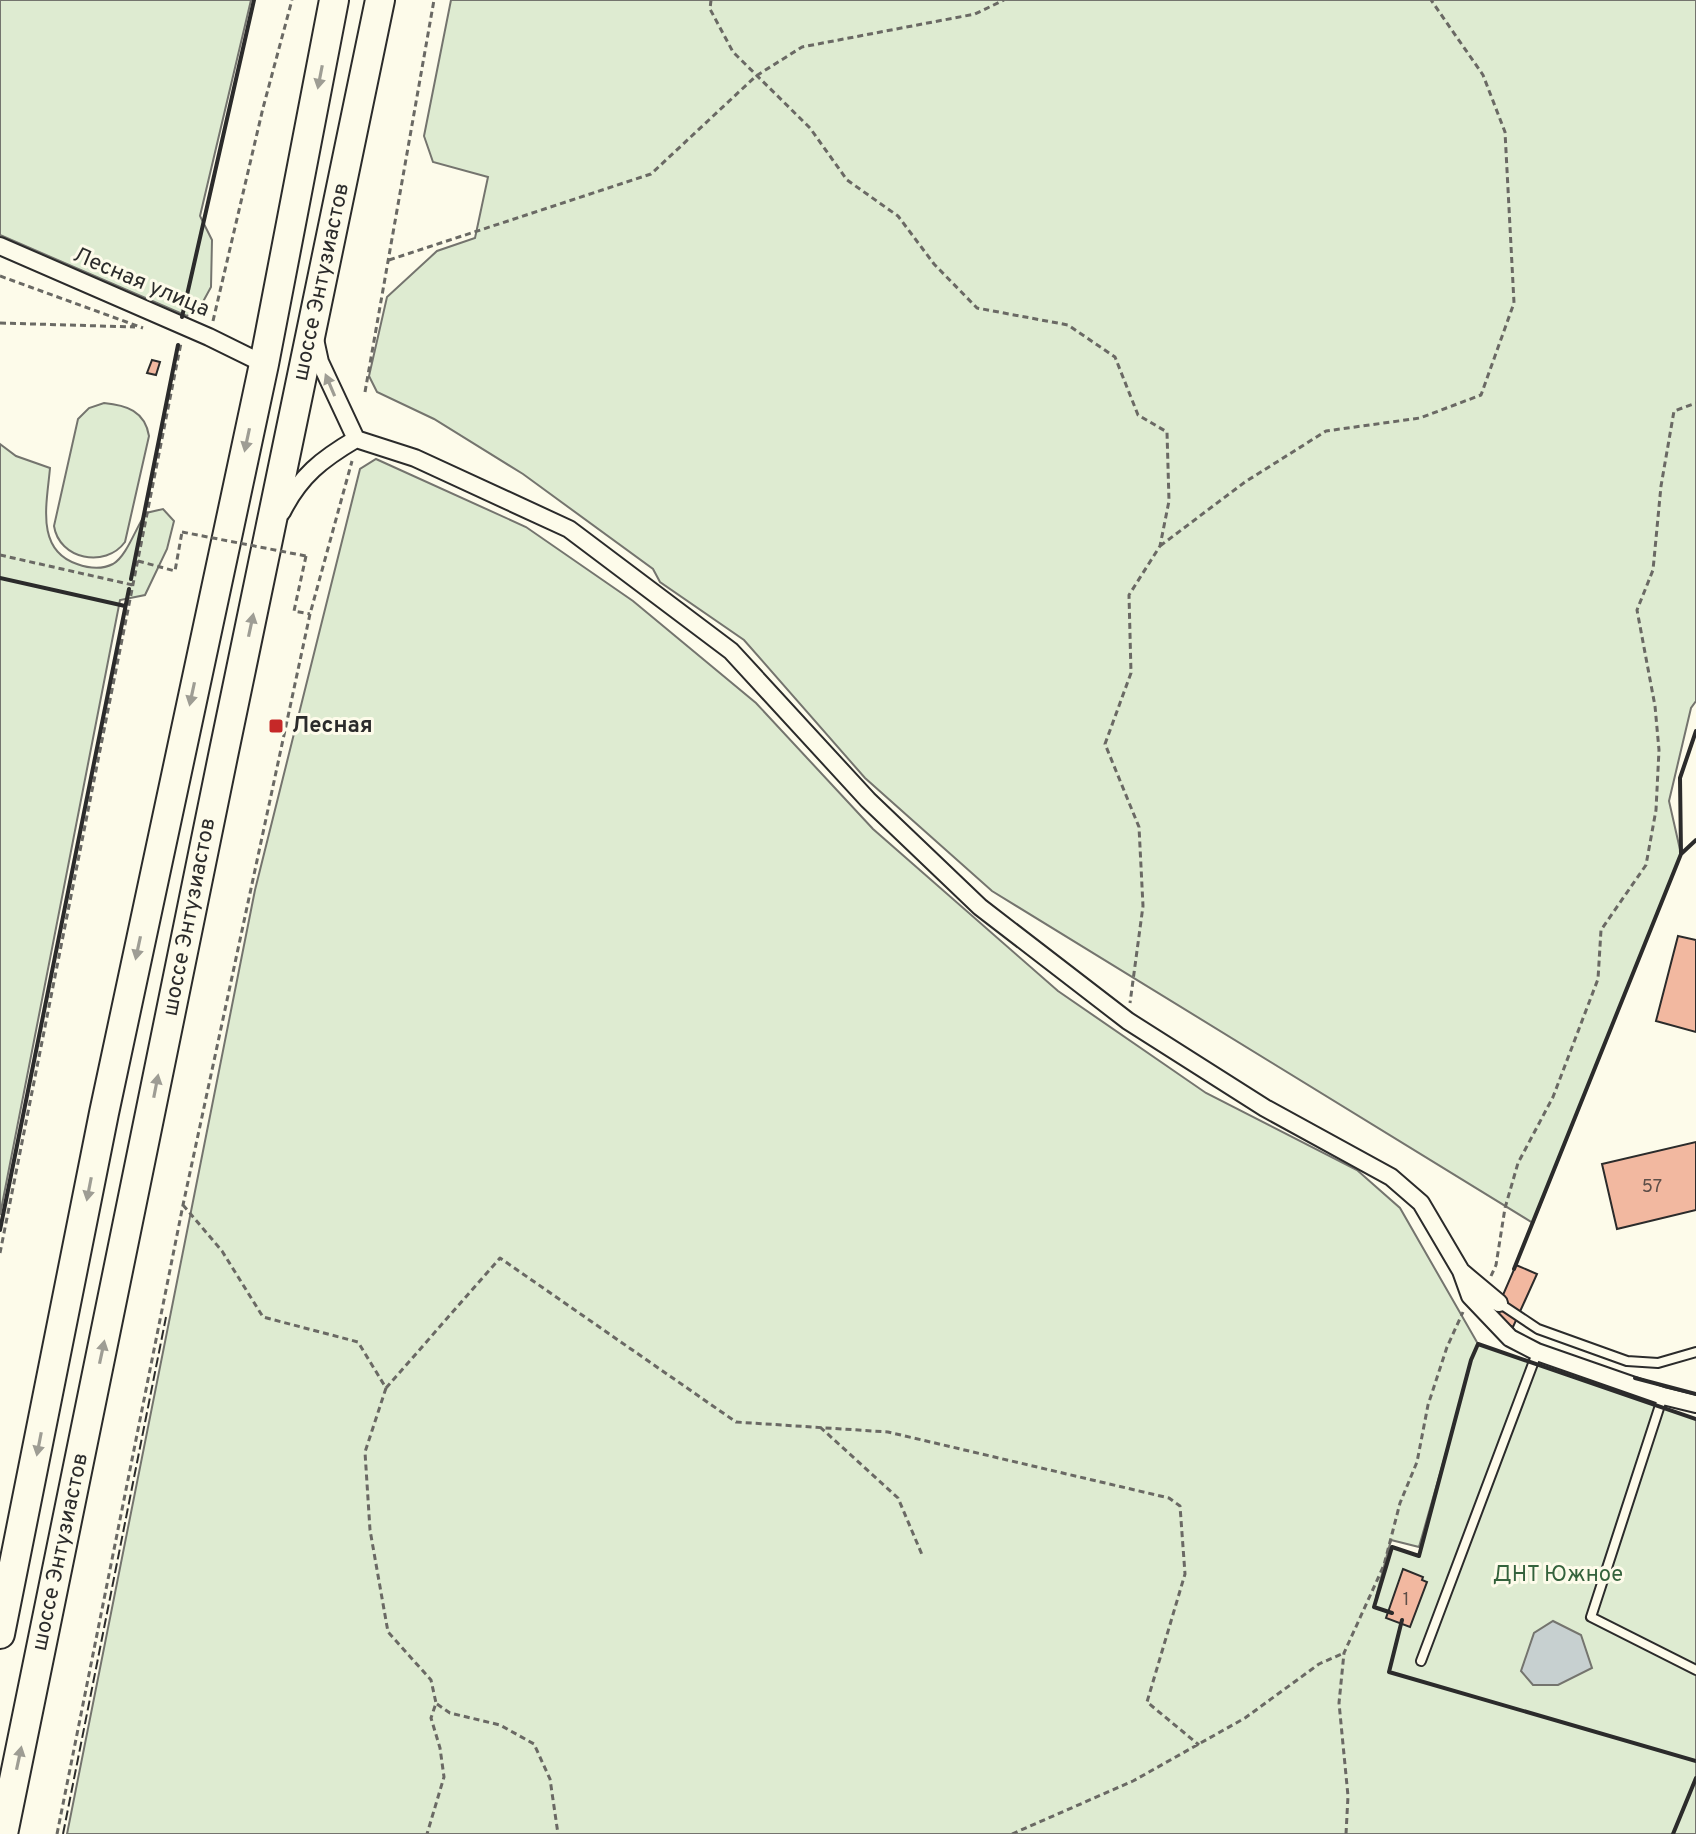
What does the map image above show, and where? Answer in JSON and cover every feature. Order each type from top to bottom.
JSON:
[{"type":"highway","name":"шоссе Энтузиастов","points":[[0,1634],[107,1097],[264,364],[334,0]]},
{"type":"highway","name":"шоссе Энтузиастов","points":[[3,1834],[380,0]]},
{"type":"street","name":"Лесная улица","points":[[0,246],[264,364]]},
{"type":"street","points":[[313,328],[320,362],[356,439],[415,458],[569,529],[731,651],[868,800],[980,907],[1128,1021],[1265,1108],[1391,1177],[1421,1203],[1461,1271],[1510,1338],[1537,1352],[1663,1396],[1696,1404]]},
{"type":"street","points":[[269,535],[290,496],[313,467],[356,439]]},
{"type":"street","points":[[1477,1293],[1499,1303]]},
{"type":"lane","points":[[1499,1303],[1538,1329],[1627,1361],[1658,1363],[1696,1352]]},
{"type":"lane","points":[[1421,1661],[1537,1352]]},
{"type":"lane","points":[[1663,1396],[1591,1617],[1696,1670]]},
{"type":"path","points":[[0,1253],[182,340],[198,344],[209,337],[292,0]]},
{"type":"path","points":[[365,392],[434,0]]},
{"type":"path","points":[[711,0],[710,9],[733,52],[810,128],[847,180],[898,216],[934,264],[977,308],[1068,325],[1115,357],[1138,415],[1167,432],[1169,501],[1160,546]]},
{"type":"path","points":[[389,260],[651,174],[756,76],[802,47],[975,14],[1004,0]]},
{"type":"path","points":[[1128,1021],[1143,906],[1139,827],[1105,744],[1131,673],[1129,595],[1160,546],[1245,482],[1326,431],[1420,418],[1481,395],[1514,303],[1505,132],[1483,75],[1431,0]]},
{"type":"path","points":[[0,276],[153,331]]},
{"type":"path","points":[[0,323],[139,327]]},
{"type":"path","points":[[1346,1834],[1348,1796],[1339,1703],[1344,1653],[1384,1565],[1400,1503],[1417,1462],[1428,1405],[1447,1347],[1496,1265],[1505,1208],[1518,1163],[1553,1097],[1598,979],[1601,930],[1646,865],[1656,810],[1659,750],[1655,706],[1637,610],[1653,570],[1663,471],[1674,411],[1696,403]]},
{"type":"path","points":[[57,1834],[183,1205],[310,614],[353,458]]},
{"type":"path","points":[[138,561],[175,571],[182,532],[306,556],[294,611],[310,614]]},
{"type":"path","points":[[0,555],[133,585]]},
{"type":"path","points":[[183,1205],[222,1251],[263,1317],[358,1342],[386,1388]]},
{"type":"path","points":[[427,1834],[444,1777],[431,1718],[436,1703],[431,1680],[388,1632],[370,1530],[365,1452],[386,1388],[500,1258],[736,1422],[888,1432],[1169,1498],[1180,1506],[1185,1574],[1147,1702],[1199,1745]]},
{"type":"path","points":[[820,1427],[898,1498],[923,1557]]},
{"type":"path","points":[[1012,1834],[1133,1781],[1245,1718],[1319,1664],[1344,1653]]},
{"type":"path","points":[[436,1703],[450,1713],[500,1725],[534,1744],[550,1779],[558,1834]]},
{"type":"green space","points":[[0,0],[251,0],[200,216],[212,240],[211,287],[198,311],[187,316],[0,235]]},
{"type":"green space","points":[[451,0],[1696,0],[1696,701],[1691,708],[1669,801],[1681,854],[1533,1223],[992,891],[865,778],[744,640],[660,582],[653,569],[523,474],[434,419],[377,392],[369,376],[387,297],[437,251],[475,238],[488,177],[433,162],[424,136]]},
{"type":"green space","points":[[104,403],[120,405],[139,415],[149,436],[125,542],[106,556],[95,558],[73,553],[64,546],[54,526],[78,419],[89,408]]},
{"type":"green space","points":[[0,444],[16,456],[50,468],[46,510],[49,537],[64,557],[77,564],[95,568],[113,564],[127,548],[146,513],[163,509],[174,521],[167,549],[145,595],[120,600],[0,1215]]},
{"type":"green space","name":"ДНТ Южное","points":[[376,459],[526,527],[633,601],[756,703],[873,829],[1058,991],[1206,1093],[1357,1170],[1400,1208],[1478,1344],[1696,1419],[1696,1834],[67,1834],[255,890],[360,469]],"holes":[[[1447,1449],[1419,1556],[1392,1547],[1376,1597],[1391,1540],[1419,1547]]]},
{"type":"shaded area","points":[[1553,1621],[1581,1635],[1592,1668],[1558,1685],[1533,1685],[1521,1671],[1534,1633]]},
{"type":"building","points":[[152,360],[160,362],[156,375],[147,373]]},
{"type":"building","points":[[1678,936],[1696,940],[1696,1032],[1656,1021]]},
{"type":"building","points":[[1696,1142],[1696,1210],[1617,1229],[1602,1164]]},
{"type":"building","points":[[1516,1265],[1537,1274],[1513,1327],[1493,1318]]},
{"type":"building","points":[[1403,1569],[1423,1577],[1422,1580],[1427,1582],[1410,1627],[1386,1618]]},
{"type":"fence","points":[[63,1834],[166,1317]]},
{"type":"wall","points":[[182,317],[254,0]]},
{"type":"wall","points":[[131,579],[178,345]]},
{"type":"wall","points":[[0,578],[125,606]]},
{"type":"wall","points":[[0,1230],[129,589]]},
{"type":"wall","points":[[1681,854],[1680,778],[1696,731]]},
{"type":"wall","points":[[1514,1269],[1681,854],[1696,840]]},
{"type":"wall","points":[[1392,1613],[1374,1607],[1392,1547],[1419,1556],[1471,1360],[1478,1344],[1696,1419]]},
{"type":"wall","points":[[1635,1378],[1696,1394]]},
{"type":"wall","points":[[1402,1620],[1389,1672],[1696,1761]]},
{"type":"wall","points":[[1673,1834],[1696,1778]]},
{"type":"place","name":"Лесная","points":[[276,726]]}]
